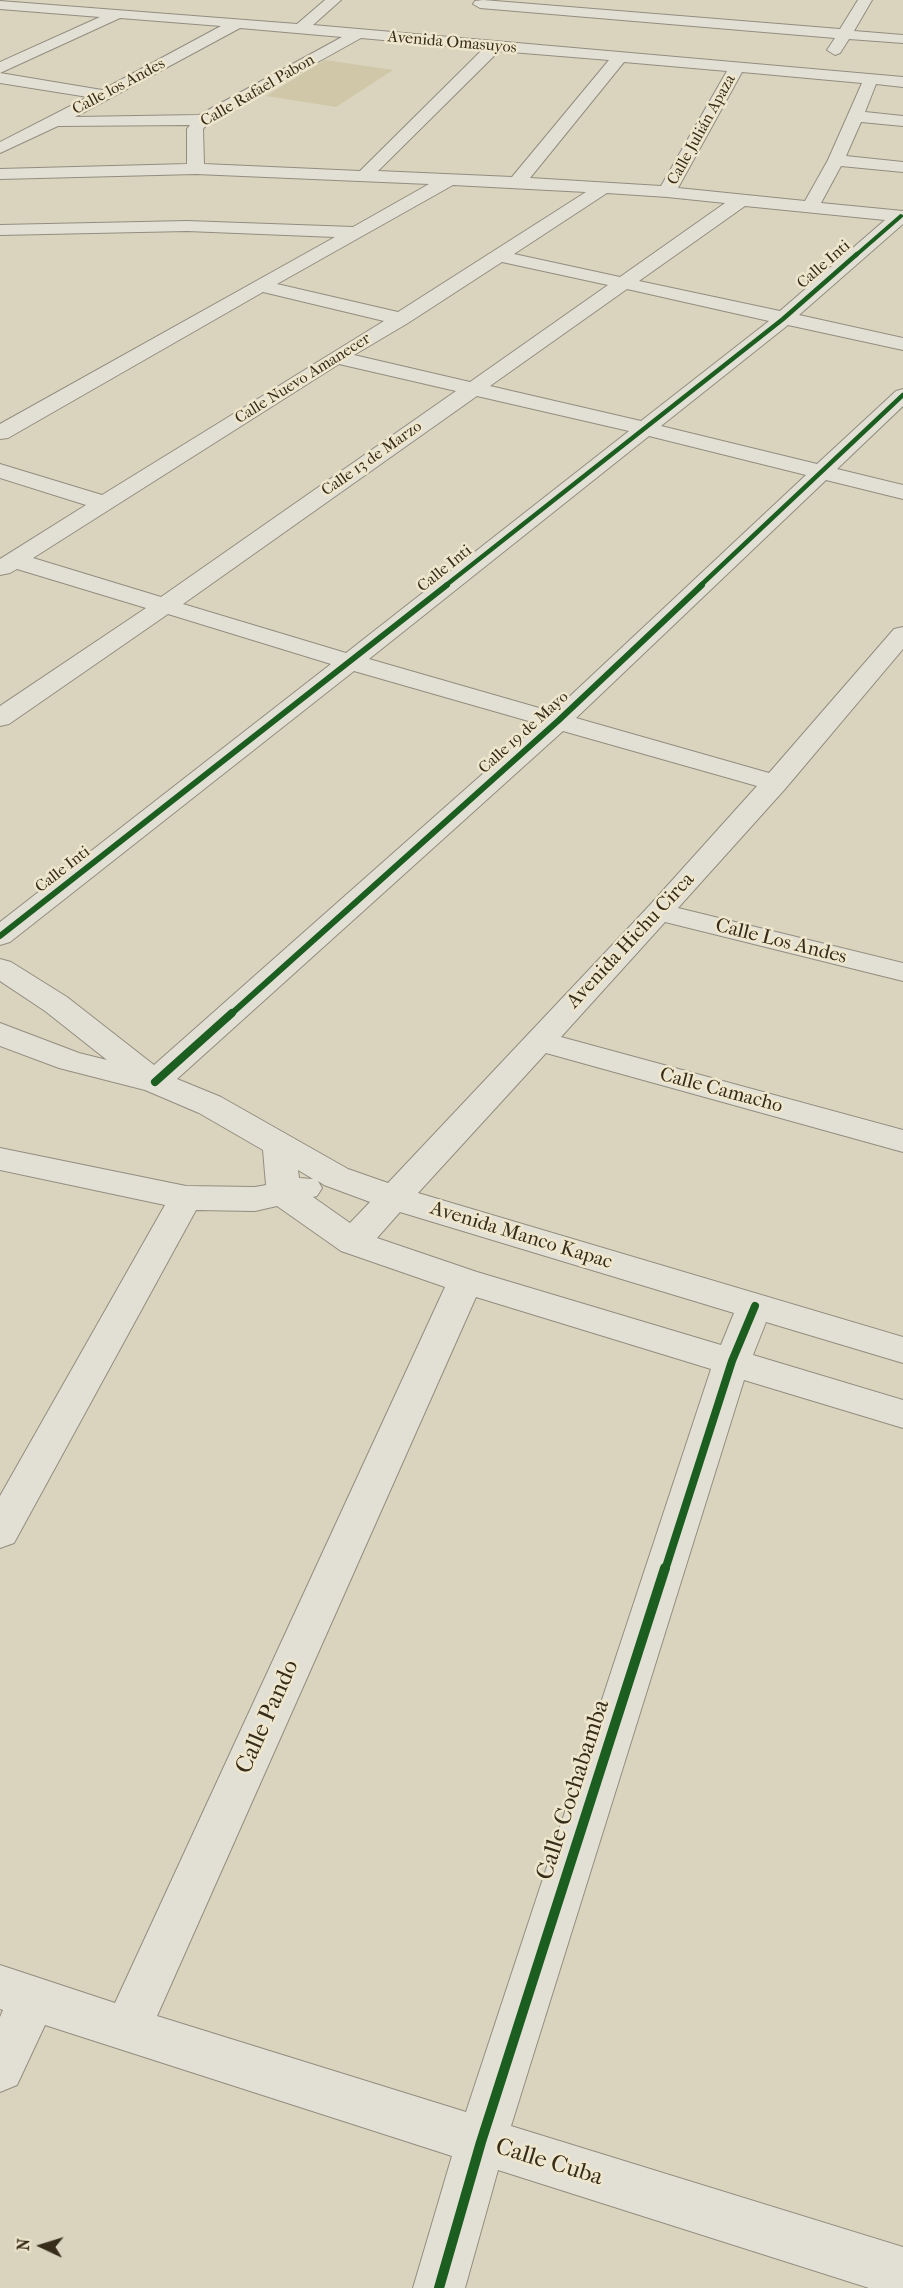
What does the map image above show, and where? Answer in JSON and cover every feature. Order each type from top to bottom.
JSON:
[{"type":"street","points":[[0,3],[5,0]]},
{"type":"street","points":[[300,29],[334,0]]},
{"type":"street","points":[[855,0],[864,0]]},
{"type":"street","points":[[821,74],[864,0]]},
{"type":"street","name":"Avenida Omasuyos","points":[[0,3],[903,82]]},
{"type":"street","points":[[479,5],[903,39]]},
{"type":"street","points":[[0,68],[117,14]]},
{"type":"street","name":"Calle los Andes","points":[[0,148],[54,122],[238,23]]},
{"type":"street","points":[[440,41],[456,26]]},
{"type":"street","name":"Calle Rafael Pabon","points":[[196,169],[195,129],[202,120],[358,34]]},
{"type":"street","points":[[364,175],[494,47]]},
{"type":"street","points":[[517,182],[620,57]]},
{"type":"street","name":"Calle Julián Apaza","points":[[667,192],[736,67]]},
{"type":"street","points":[[0,78],[103,95]]},
{"type":"street","points":[[810,206],[836,160],[871,79]]},
{"type":"street","points":[[854,116],[903,121]]},
{"type":"street","points":[[54,122],[202,120]]},
{"type":"street","points":[[836,160],[903,167]]},
{"type":"street","points":[[0,174],[196,169],[517,182],[667,192],[902,216]]},
{"type":"street","points":[[0,433],[450,180]]},
{"type":"street","name":"Calle Nuevo Amanecer","points":[[7,564],[336,357],[401,319],[605,187]]},
{"type":"street","name":"Calle 13 de Marzo","points":[[0,718],[164,606],[743,199]]},
{"type":"street","name":"Calle Inti","points":[[0,936],[350,663],[783,319],[902,216]]},
{"type":"street","points":[[0,230],[187,226],[355,232]]},
{"type":"street","points":[[10,248],[46,230]]},
{"type":"street","points":[[499,256],[619,284],[903,344]]},
{"type":"street","points":[[261,286],[401,319]]},
{"type":"street","points":[[336,357],[644,428],[903,492]]},
{"type":"street","name":"Calle 19 de Mayo","points":[[155,1082],[559,720],[903,395]]},
{"type":"street","points":[[0,471],[103,503]]},
{"type":"street","points":[[7,564],[164,606],[350,663],[559,720],[775,783]]},
{"type":"street","name":"Avenida Hichu Circa","points":[[353,1242],[659,912],[898,646]]},
{"type":"street","name":"Calle Los Andes","points":[[659,912],[903,972]]},
{"type":"street","points":[[0,968],[56,1004],[155,1082]]},
{"type":"street","points":[[0,1033],[16,1042],[70,1061],[155,1082]]},
{"type":"street","name":"Calle Camacho","points":[[538,1041],[903,1141]]},
{"type":"street","name":"Avenida Manco Kapac","points":[[155,1082],[210,1105],[336,1177],[393,1198],[903,1350]]},
{"type":"street","points":[[279,1144],[284,1194],[353,1242],[465,1281],[903,1414]]},
{"type":"street","points":[[0,1159],[186,1198],[232,1200],[284,1194],[336,1177]]},
{"type":"street","points":[[0,1532],[186,1198]]},
{"type":"street","name":"Calle Pando","points":[[127,2030],[465,1281]]},
{"type":"street","name":"Calle Cochabamba","points":[[439,2288],[481,2142],[732,1361],[755,1306]]},
{"type":"street","points":[[0,2068],[17,1992],[127,2030]]},
{"type":"street","name":"Calle Cuba","points":[[127,2030],[903,2273]]},
{"type":"shaded area","points":[[325,60],[393,70],[336,107],[266,96]]},
{"type":"cycle path","points":[[0,936],[783,319],[901,216]]},
{"type":"cycle path","points":[[155,1082],[559,720],[903,395]]},
{"type":"cycle path","points":[[439,2288],[481,2142],[732,1361],[755,1306]]}]
